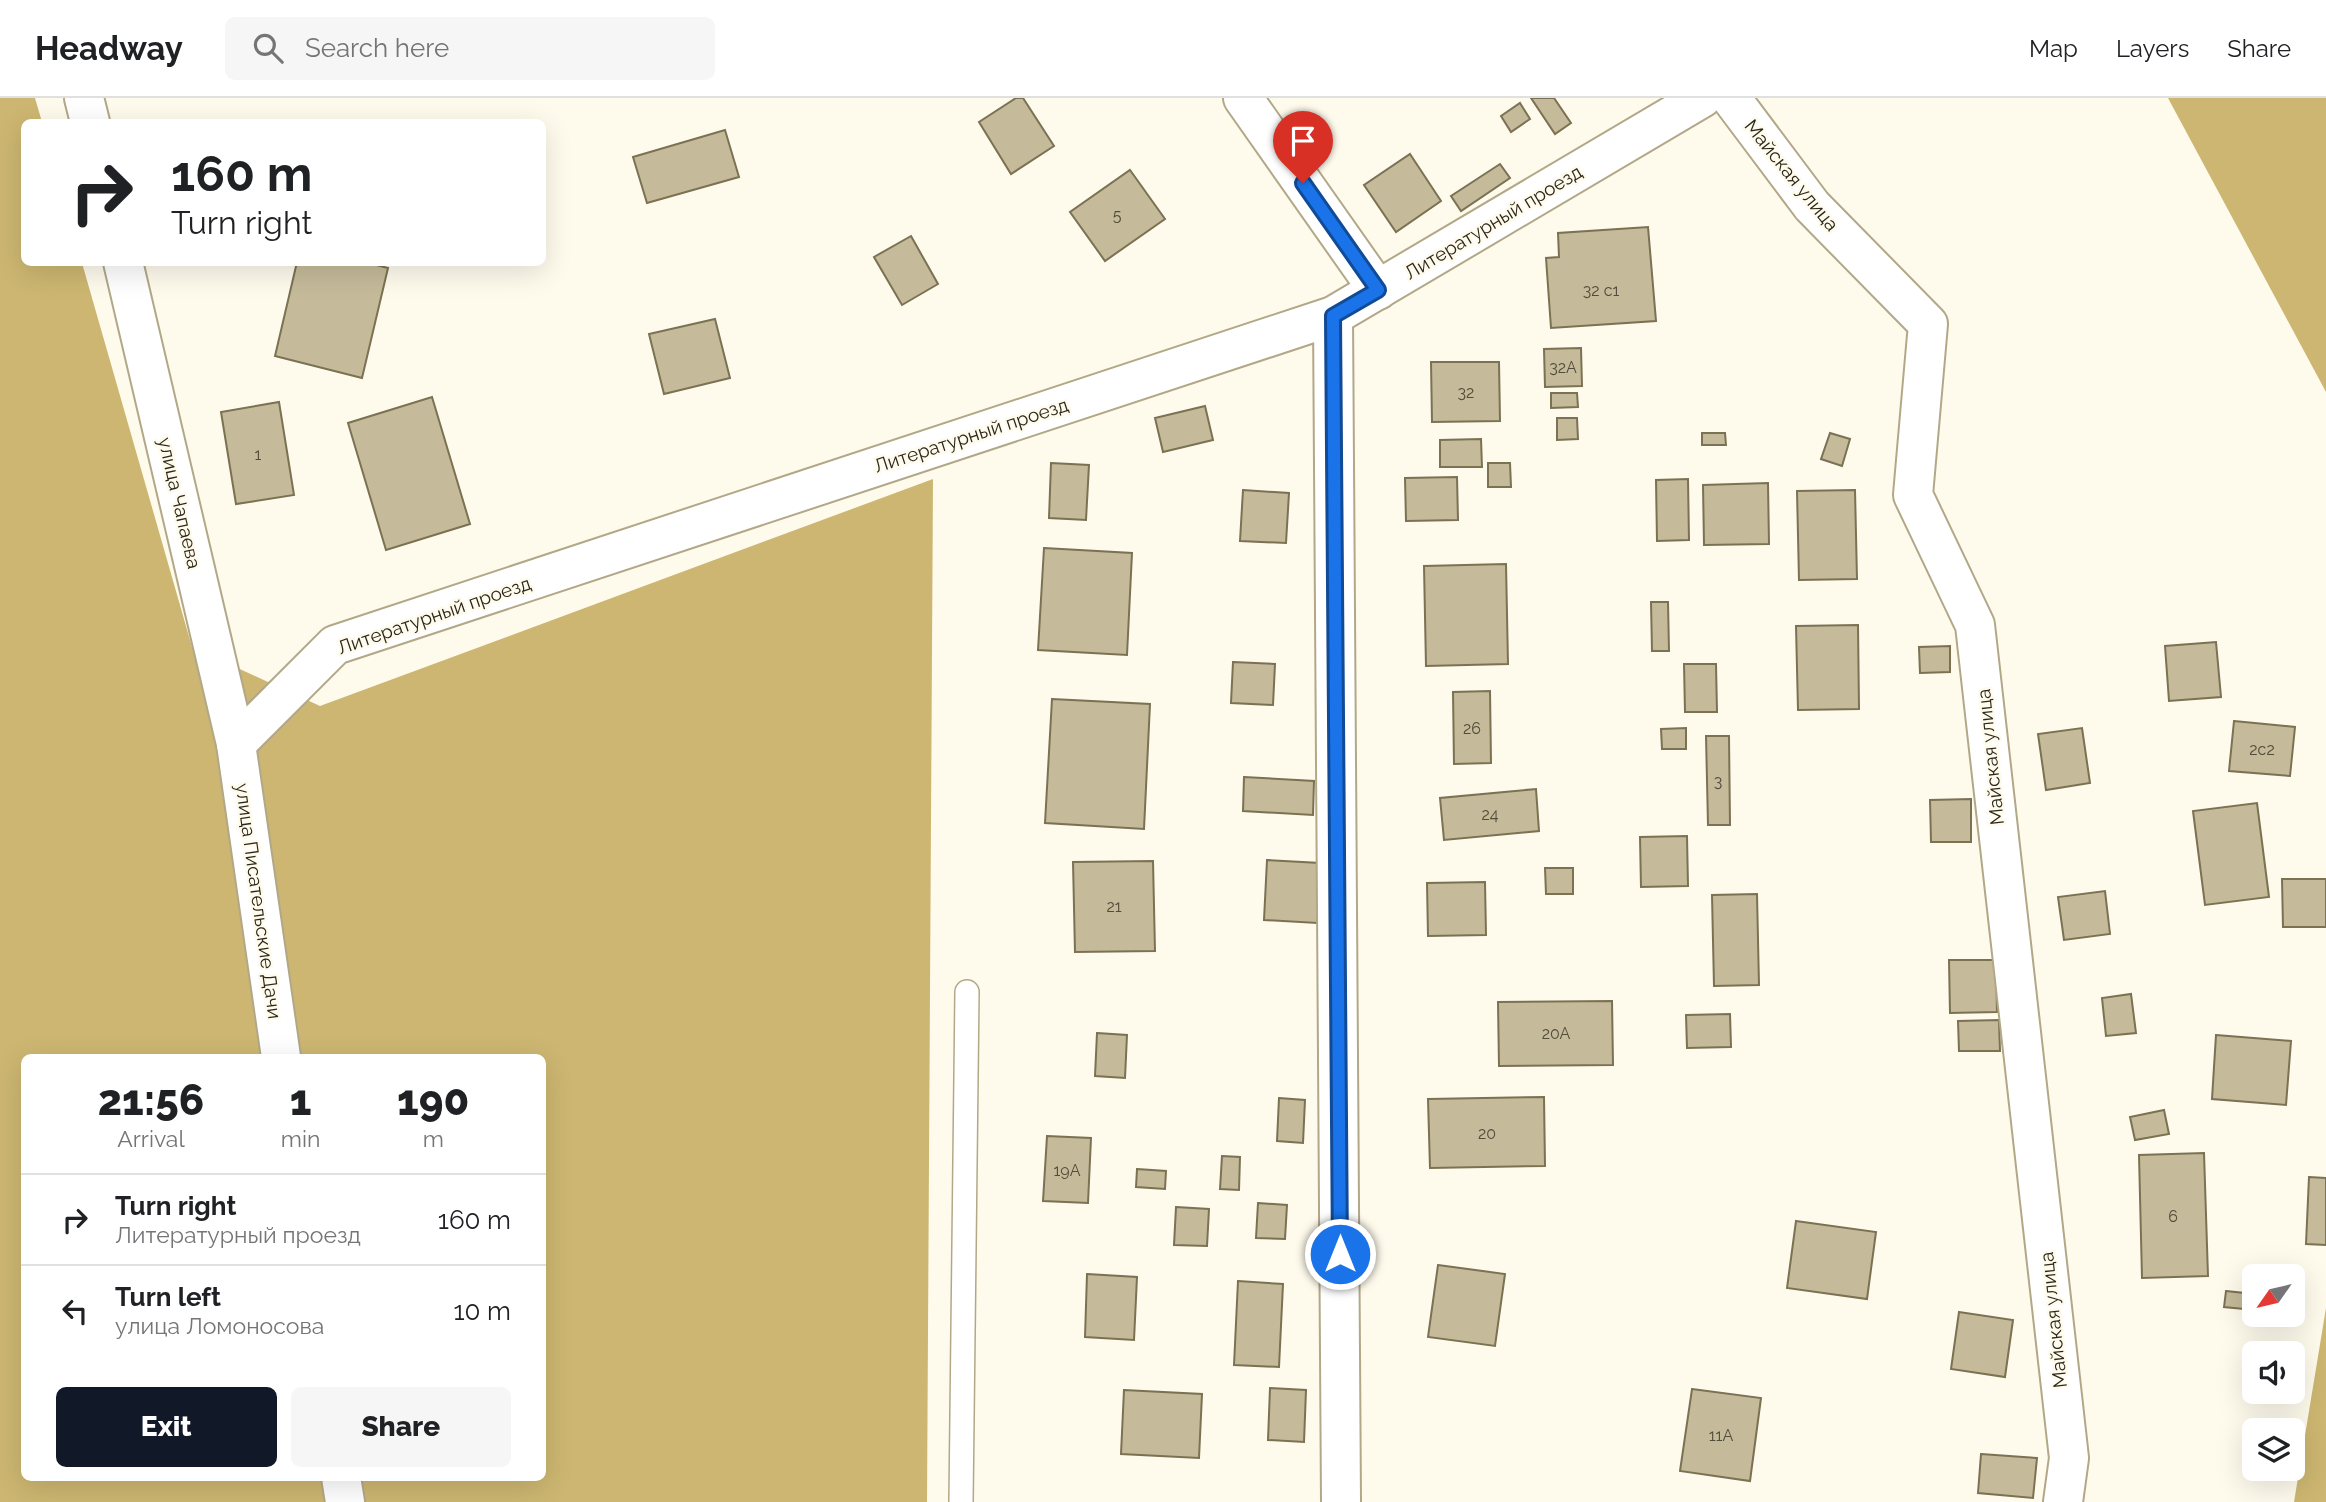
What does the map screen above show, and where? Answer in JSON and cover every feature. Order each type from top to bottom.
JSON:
[{"type":"street","points":[[84,98],[89,119]]},
{"type":"street","points":[[1243,98],[1378,290]]},
{"type":"street","name":"Литературный проезд","points":[[236,744],[335,645],[1333,316],[1702,98]]},
{"type":"street","name":"Майская улица","points":[[1731,98],[1812,206],[1928,324],[1913,495],[1975,625],[2069,1458],[2063,1502]]},
{"type":"street","name":"улица Чапаева","points":[[124,266],[236,744]]},
{"type":"street","points":[[1333,316],[1341,1502]]},
{"type":"street","name":"улица Писательские Дачи","points":[[236,744],[281,1054]]},
{"type":"street","points":[[342,1481],[345,1502]]},
{"type":"lane","points":[[961,1502],[967,992]]},
{"type":"shaded area","points":[[0,98],[35,98],[41,119],[21,119],[21,266],[83,266],[192,647],[320,706],[933,479],[927,1502],[0,1502]]},
{"type":"shaded area","points":[[2168,98],[2326,98],[2326,392]]},
{"type":"shaded area","points":[[2326,1308],[2326,1502],[2294,1502],[2297,1481],[2305,1481],[2305,1435]]},
{"type":"building","points":[[1016,98],[1023,98],[1054,146],[1011,174],[979,122]]},
{"type":"building","points":[[1531,98],[1554,98],[1571,123],[1555,134]]},
{"type":"building","points":[[1520,103],[1530,119],[1511,132],[1501,116]]},
{"type":"building","points":[[725,130],[739,177],[647,203],[633,157]]},
{"type":"building","points":[[1410,154],[1441,201],[1396,232],[1364,185]]},
{"type":"building","points":[[1500,164],[1510,178],[1461,211],[1451,196]]},
{"type":"building","points":[[1130,170],[1165,219],[1105,261],[1070,212]]},
{"type":"building","points":[[1648,227],[1656,321],[1551,328],[1546,258],[1559,257],[1558,233]]},
{"type":"building","points":[[911,236],[938,284],[902,305],[874,257]]},
{"type":"building","points":[[296,266],[388,268],[362,378],[275,356]]},
{"type":"building","points":[[715,319],[730,378],[664,394],[649,334]]},
{"type":"building","points":[[1581,348],[1582,386],[1545,387],[1544,349]]},
{"type":"building","points":[[1431,362],[1499,362],[1500,421],[1432,422]]},
{"type":"building","points":[[1551,393],[1577,393],[1578,407],[1551,408]]},
{"type":"building","points":[[432,397],[470,524],[386,550],[348,423]]},
{"type":"building","points":[[279,402],[294,495],[236,504],[221,412]]},
{"type":"building","points":[[1205,406],[1213,440],[1163,452],[1155,418]]},
{"type":"building","points":[[1557,418],[1577,418],[1578,439],[1557,440]]},
{"type":"building","points":[[1702,433],[1725,433],[1726,445],[1702,445]]},
{"type":"building","points":[[1830,433],[1850,439],[1842,466],[1821,459]]},
{"type":"building","points":[[1481,439],[1482,467],[1440,467],[1440,440]]},
{"type":"building","points":[[1051,463],[1089,465],[1086,520],[1049,518]]},
{"type":"building","points":[[1488,463],[1510,463],[1511,487],[1488,487]]},
{"type":"building","points":[[1457,477],[1458,520],[1406,521],[1405,478]]},
{"type":"building","points":[[1688,479],[1689,540],[1657,541],[1656,480]]},
{"type":"building","points":[[1768,483],[1769,544],[1704,545],[1703,485]]},
{"type":"building","points":[[1243,490],[1289,493],[1286,543],[1240,541]]},
{"type":"building","points":[[1855,490],[1857,579],[1799,580],[1797,491]]},
{"type":"building","points":[[1044,548],[1132,553],[1127,655],[1038,650]]},
{"type":"building","points":[[1506,564],[1508,664],[1426,666],[1424,566]]},
{"type":"building","points":[[1651,602],[1668,602],[1669,651],[1652,651]]},
{"type":"building","points":[[1858,625],[1859,709],[1798,710],[1796,626]]},
{"type":"building","points":[[2216,642],[2221,697],[2169,701],[2165,646]]},
{"type":"building","points":[[1950,646],[1950,672],[1920,673],[1919,647]]},
{"type":"building","points":[[1233,662],[1275,664],[1273,705],[1231,703]]},
{"type":"building","points":[[1684,664],[1716,664],[1717,712],[1685,712]]},
{"type":"building","points":[[1490,691],[1491,763],[1454,764],[1453,692]]},
{"type":"building","points":[[1052,699],[1150,704],[1144,829],[1045,823]]},
{"type":"building","points":[[2234,721],[2295,727],[2290,776],[2229,771]]},
{"type":"building","points":[[1686,728],[1686,749],[1662,749],[1661,729]]},
{"type":"building","points":[[2082,728],[2090,783],[2046,790],[2038,734]]},
{"type":"building","points":[[1706,736],[1729,736],[1730,825],[1708,825]]},
{"type":"building","points":[[1244,777],[1314,781],[1313,815],[1243,811]]},
{"type":"building","points":[[1536,789],[1539,831],[1444,840],[1440,798]]},
{"type":"building","points":[[1971,799],[1971,842],[1931,842],[1930,800]]},
{"type":"building","points":[[2257,803],[2269,897],[2205,905],[2193,811]]},
{"type":"building","points":[[1687,836],[1688,886],[1641,887],[1640,837]]},
{"type":"building","points":[[1267,860],[1320,863],[1317,923],[1264,920]]},
{"type":"building","points":[[1153,861],[1155,951],[1075,952],[1073,862]]},
{"type":"building","points":[[1545,868],[1573,868],[1573,894],[1546,894]]},
{"type":"building","points":[[2282,879],[2326,879],[2326,927],[2283,927]]},
{"type":"building","points":[[1485,882],[1486,935],[1428,936],[1427,883]]},
{"type":"building","points":[[2105,891],[2110,934],[2064,940],[2058,897]]},
{"type":"building","points":[[1757,894],[1759,985],[1714,986],[1712,895]]},
{"type":"building","points":[[1949,960],[1996,960],[1997,1012],[1950,1013]]},
{"type":"building","points":[[2131,994],[2136,1033],[2106,1036],[2102,998]]},
{"type":"building","points":[[1612,1001],[1613,1065],[1499,1066],[1498,1002]]},
{"type":"building","points":[[1730,1014],[1731,1047],[1687,1048],[1686,1015]]},
{"type":"building","points":[[1999,1020],[2000,1051],[1959,1051],[1958,1021]]},
{"type":"building","points":[[1097,1033],[1127,1035],[1125,1078],[1095,1076]]},
{"type":"building","points":[[2216,1035],[2291,1041],[2286,1105],[2212,1099]]},
{"type":"building","points":[[1544,1097],[1545,1166],[1430,1168],[1428,1099]]},
{"type":"building","points":[[1279,1098],[1305,1100],[1303,1143],[1277,1141]]},
{"type":"building","points":[[2164,1110],[2169,1134],[2135,1140],[2130,1117]]},
{"type":"building","points":[[1047,1136],[1091,1138],[1088,1203],[1043,1201]]},
{"type":"building","points":[[2204,1153],[2208,1276],[2142,1278],[2139,1155]]},
{"type":"building","points":[[1222,1156],[1240,1157],[1239,1190],[1220,1189]]},
{"type":"building","points":[[1137,1169],[1166,1171],[1165,1189],[1136,1187]]},
{"type":"building","points":[[2309,1177],[2326,1178],[2326,1245],[2306,1244]]},
{"type":"building","points":[[1258,1203],[1287,1205],[1285,1239],[1256,1238]]},
{"type":"building","points":[[1176,1207],[1209,1209],[1207,1246],[1174,1245]]},
{"type":"building","points":[[1796,1221],[1876,1232],[1867,1299],[1787,1288]]},
{"type":"building","points":[[1438,1265],[1505,1274],[1495,1346],[1428,1337]]},
{"type":"building","points":[[1087,1274],[1137,1277],[1134,1340],[1085,1337]]},
{"type":"building","points":[[1238,1281],[1283,1284],[1279,1367],[1234,1365]]},
{"type":"building","points":[[2226,1291],[2242,1293],[2242,1309],[2224,1307]]},
{"type":"building","points":[[1959,1312],[2013,1320],[2005,1377],[1951,1369]]},
{"type":"building","points":[[1270,1388],[1306,1390],[1304,1442],[1268,1440]]},
{"type":"building","points":[[1692,1389],[1761,1398],[1750,1481],[1680,1471]]},
{"type":"building","points":[[1124,1390],[1202,1394],[1199,1458],[1121,1454]]},
{"type":"building","points":[[1981,1454],[2037,1458],[2033,1498],[1978,1493]]},
{"type":"route","points":[[1303,183],[1378,290],[1333,316],[1340,1254]]}]
